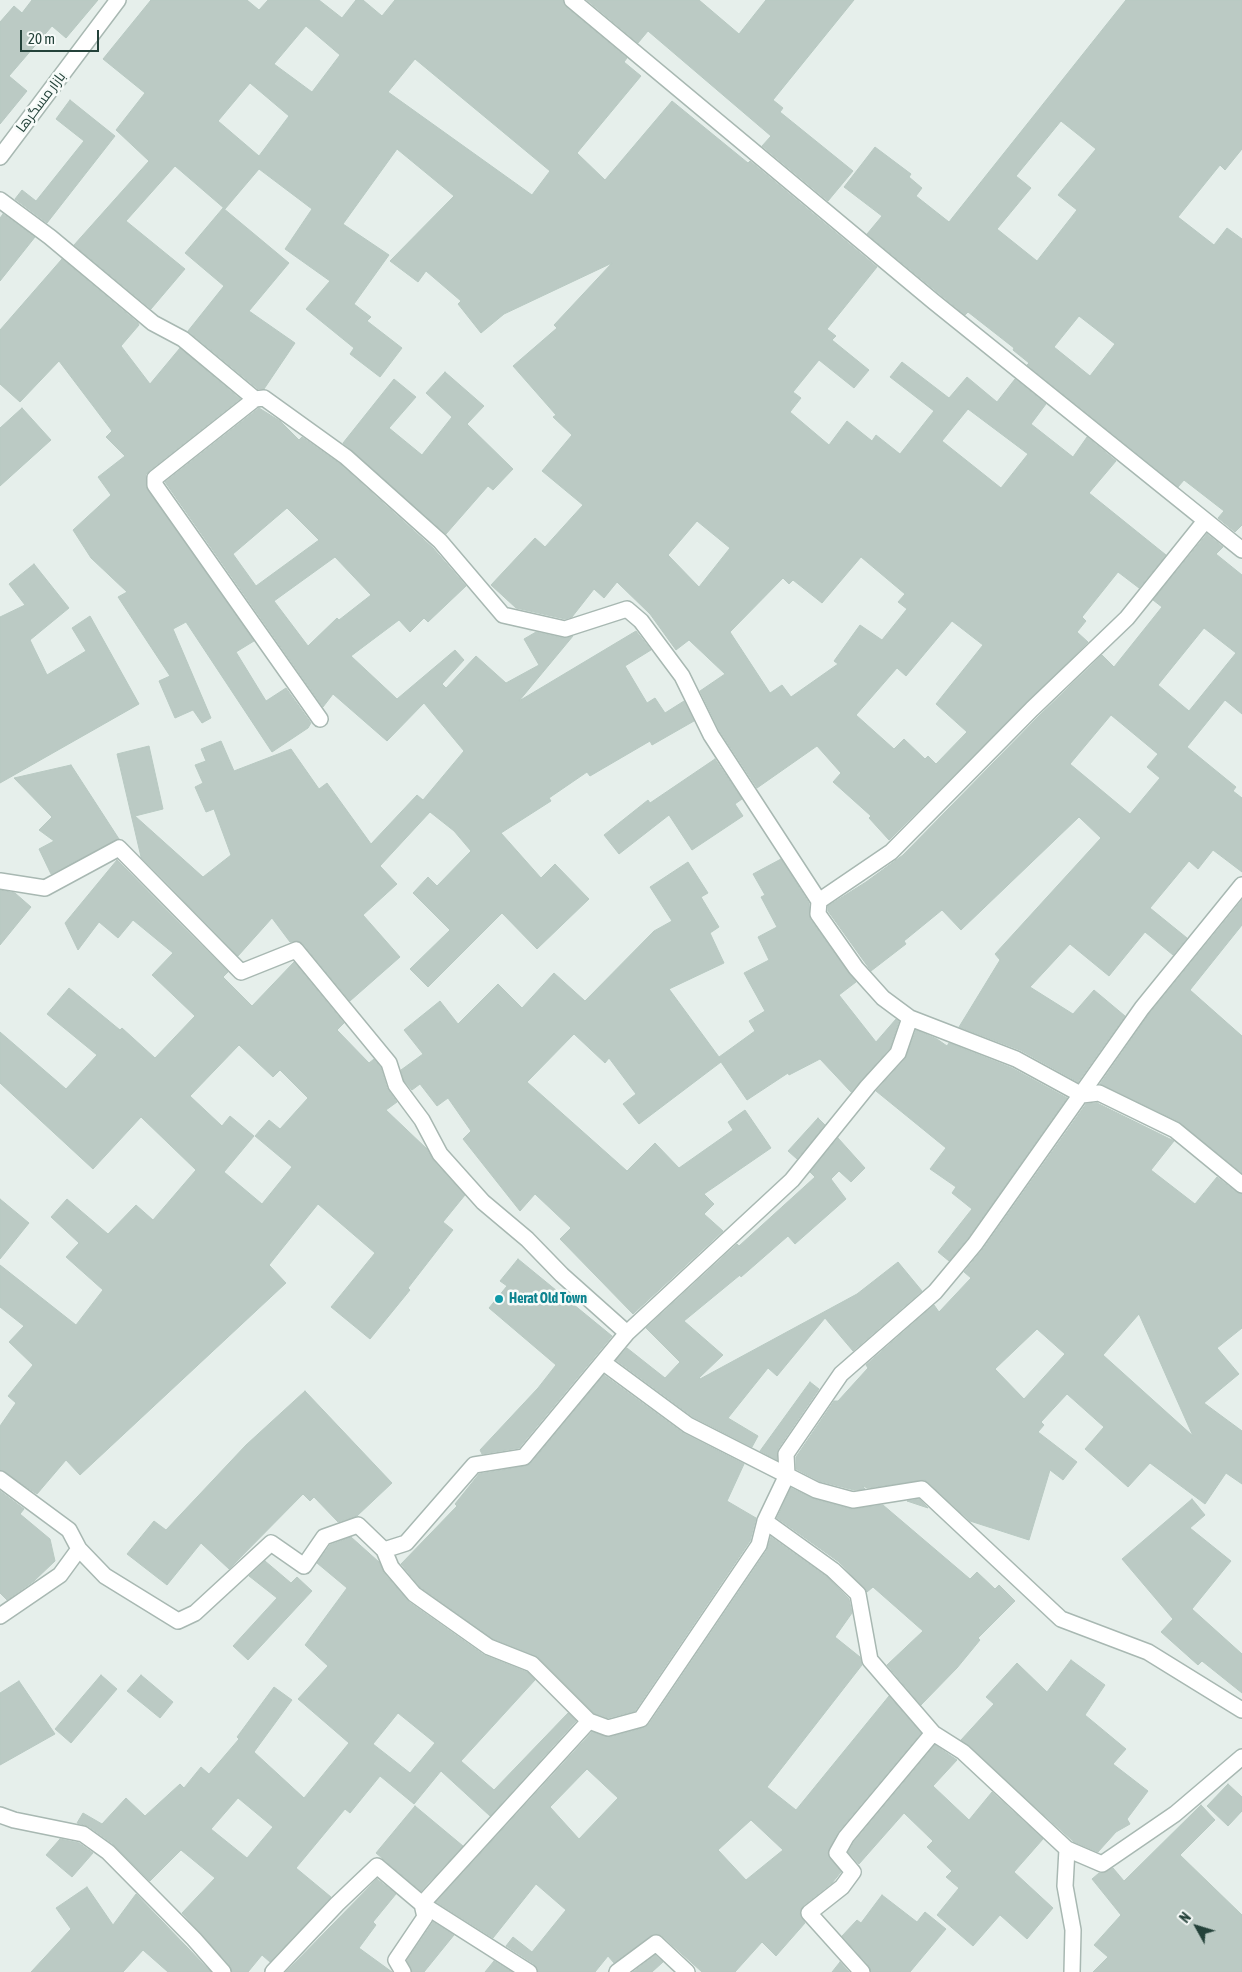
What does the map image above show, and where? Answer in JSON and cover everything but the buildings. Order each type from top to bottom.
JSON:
[{"type":"street","name":"بازار مسگرها","points":[[0,157],[118,0]]},
{"type":"street","points":[[572,0],[933,301],[1242,550]]},
{"type":"street","points":[[0,200],[50,237],[152,323],[183,339],[255,399]]},
{"type":"street","points":[[320,719],[155,485],[155,478],[255,399],[264,398],[346,457],[440,542],[503,615],[565,629],[627,609],[641,621],[682,676],[711,735],[819,901],[818,914],[856,968],[883,998],[910,1018],[1016,1059],[1082,1095],[1099,1093],[1175,1130],[1242,1185]]},
{"type":"street","points":[[819,901],[891,852],[1032,709],[1127,618],[1205,521]]},
{"type":"street","points":[[0,881],[45,888],[119,848],[242,972],[296,950],[389,1063],[396,1085],[422,1120],[440,1154],[484,1202],[527,1239],[562,1275],[627,1333]]},
{"type":"street","points":[[0,1479],[69,1530],[79,1549],[105,1576],[178,1621],[195,1612],[271,1543],[304,1566],[324,1537],[358,1525],[384,1550],[391,1567],[414,1594],[489,1647],[532,1664],[589,1721],[608,1728],[641,1719],[759,1546],[765,1521],[787,1475],[786,1454],[841,1374],[935,1292],[975,1244],[1142,1008],[1242,885]]},
{"type":"street","points":[[384,1550],[406,1543],[474,1465],[524,1457],[627,1333],[792,1180],[868,1086],[898,1053],[910,1018]]},
{"type":"street","points":[[604,1363],[688,1425],[816,1490],[853,1500],[922,1489],[1061,1619],[1148,1652],[1242,1710]]},
{"type":"street","points":[[765,1521],[833,1570],[858,1594],[870,1660],[933,1734],[963,1752],[1067,1849],[1102,1864],[1175,1814],[1242,1757]]},
{"type":"street","points":[[0,1616],[60,1575],[79,1549]]},
{"type":"street","points":[[422,1904],[589,1721]]},
{"type":"street","points":[[862,1972],[808,1912],[842,1887],[853,1872],[837,1853],[846,1837],[933,1734]]},
{"type":"street","points":[[0,1814],[14,1820],[83,1834],[114,1858],[194,1939],[223,1972]]},
{"type":"street","points":[[1067,1849],[1065,1886],[1073,1930],[1072,1972]]},
{"type":"street","points":[[273,1972],[337,1904],[377,1866],[422,1904],[529,1972]]},
{"type":"street","points":[[402,1972],[396,1960],[425,1917],[422,1904]]},
{"type":"street","points":[[618,1972],[656,1943],[687,1972]]},
{"type":"place","name":"Herat Old Town","points":[[499,1299]]}]
